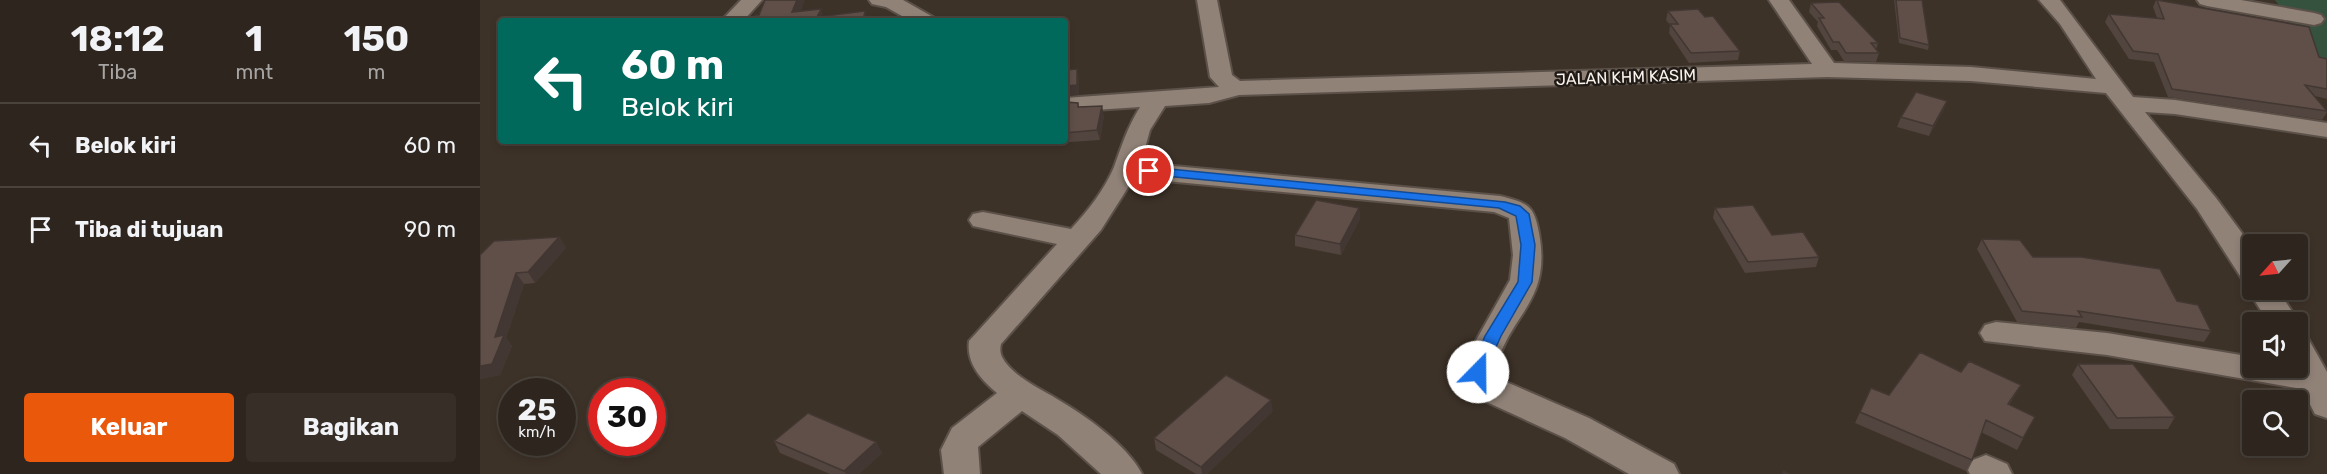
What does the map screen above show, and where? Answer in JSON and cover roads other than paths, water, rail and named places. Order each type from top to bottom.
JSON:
[{"type":"street","points":[[734,18],[752,0]]},
{"type":"street","points":[[879,0],[892,2],[921,18]]},
{"type":"street","points":[[1208,0],[1216,51],[1227,82]]},
{"type":"street","points":[[1779,0],[1827,70]]},
{"type":"street","points":[[2049,0],[2119,95],[2203,197],[2242,252]]},
{"type":"street","points":[[2207,0],[2314,19]]},
{"type":"street","name":"JALAN KHM KASIM","points":[[1068,105],[1214,95],[1227,82],[1827,70],[1971,74],[2119,95],[2175,107],[2327,130]]},
{"type":"street","points":[[1124,474],[1063,420],[1021,393],[987,362],[984,354],[985,341],[1078,239],[1109,197],[1126,169],[1138,130],[1158,98]]},
{"type":"street","points":[[1126,169],[1500,204],[1516,209],[1522,214],[1528,245],[1525,282],[1493,336],[1478,372],[1492,390],[1577,428],[1661,474]]},
{"type":"street","points":[[983,220],[1078,239]]},
{"type":"street","points":[[1996,333],[2107,344],[2314,370]]},
{"type":"street","points":[[962,474],[959,450],[965,438],[1021,393]]}]
